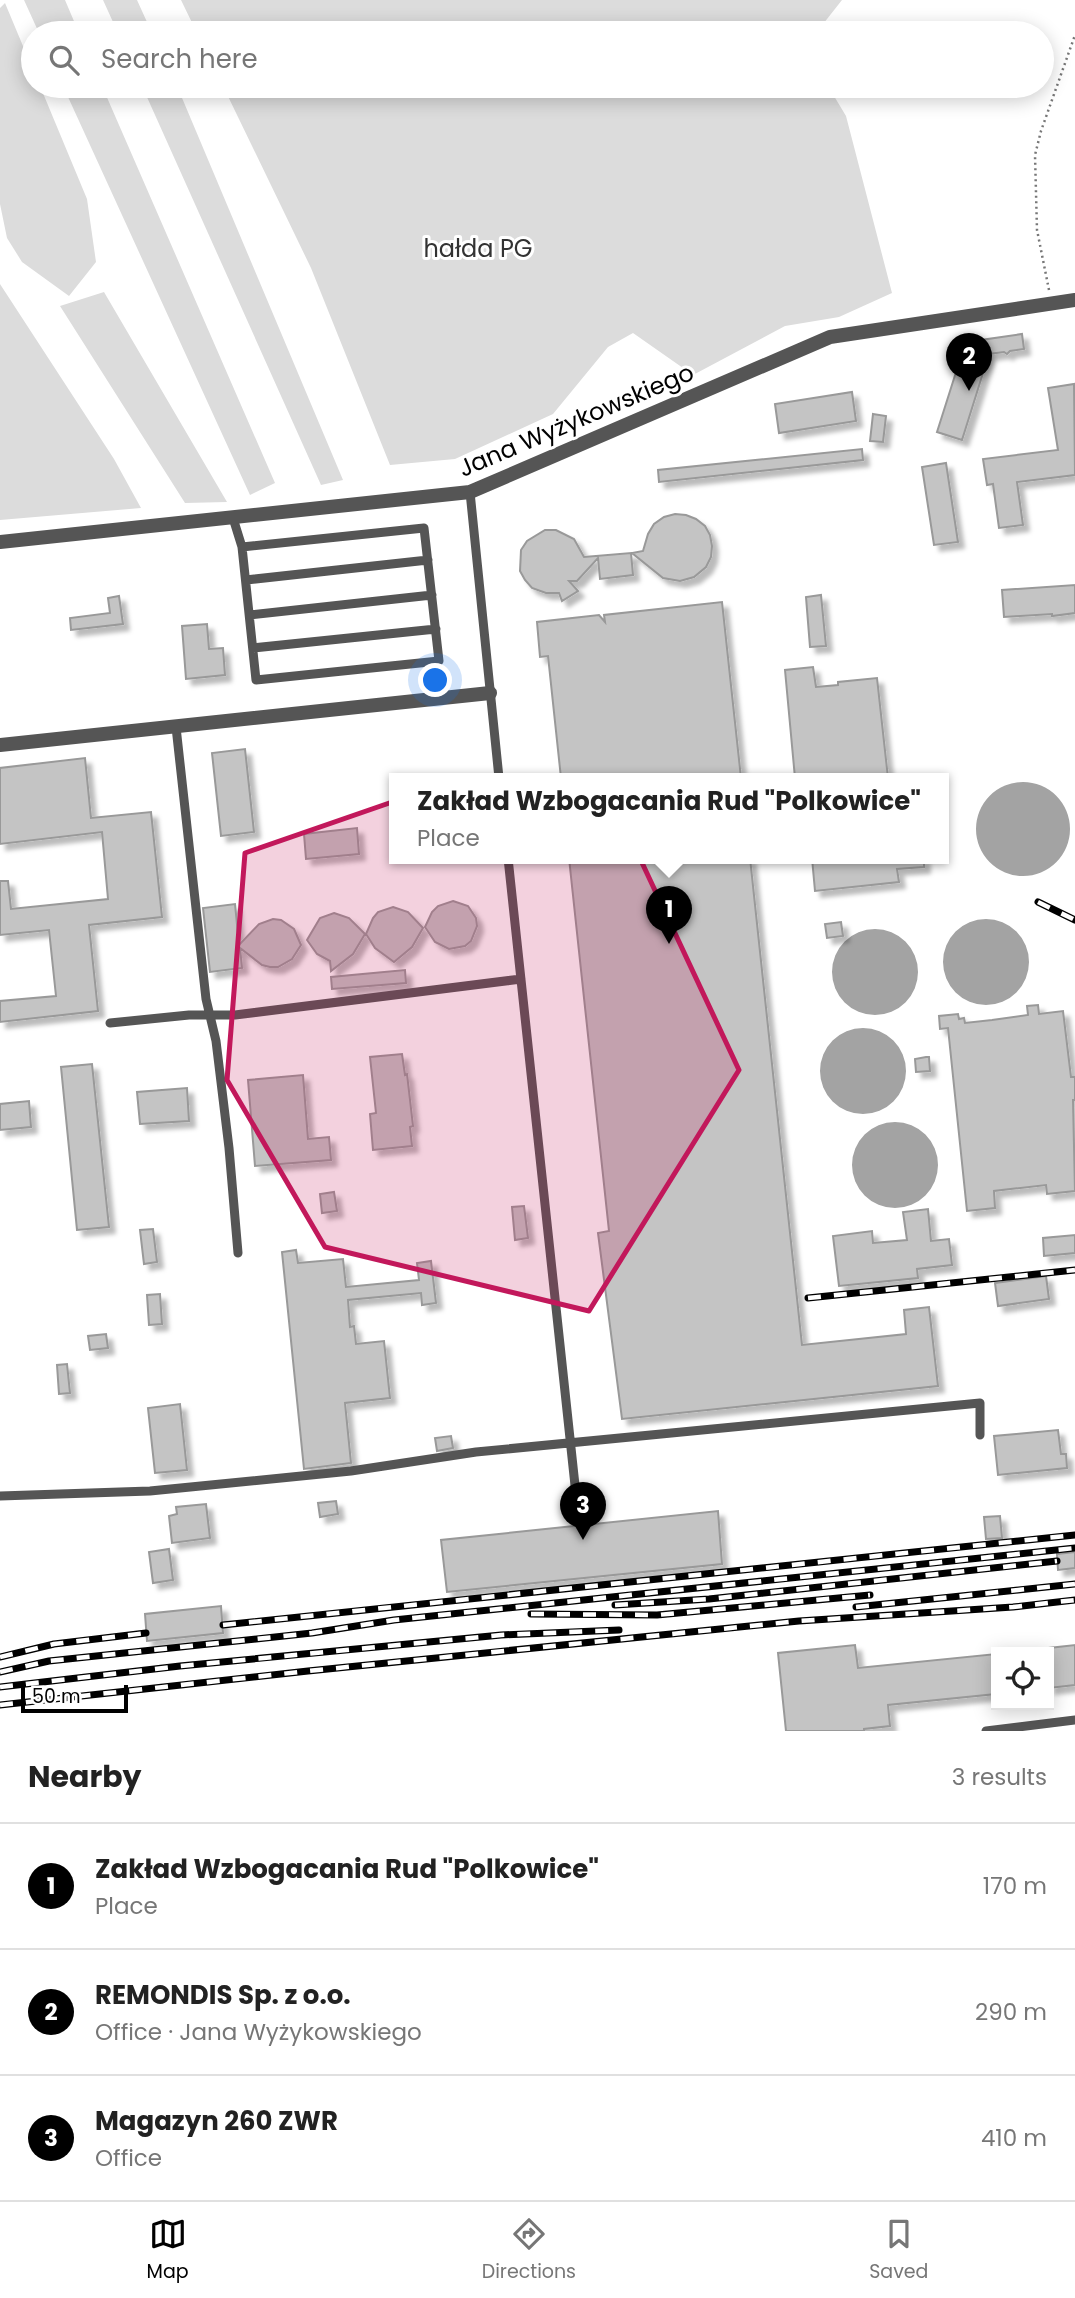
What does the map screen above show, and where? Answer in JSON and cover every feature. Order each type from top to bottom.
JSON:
[{"type":"street","name":"Jana Wyżykowskiego","points":[[0,542],[470,492],[830,337],[1075,300]]},
{"type":"street","points":[[0,745],[490,692]]},
{"type":"lane","points":[[470,492],[498,773]]},
{"type":"lane","points":[[233,518],[242,547],[256,680],[439,661],[424,528],[242,547]]},
{"type":"lane","points":[[246,580],[428,560]]},
{"type":"lane","points":[[250,615],[432,595]]},
{"type":"lane","points":[[253,648],[436,629]]},
{"type":"lane","points":[[176,727],[206,999],[212,1016],[229,1148],[238,1253]]},
{"type":"lane","points":[[509,864],[577,1504]]},
{"type":"lane","points":[[110,1023],[188,1015],[235,1015],[521,979]]},
{"type":"lane","points":[[0,1496],[177,1488],[351,1471],[476,1452],[980,1403],[980,1435]]},
{"type":"lane","points":[[986,1731],[1075,1720]]},
{"type":"path","points":[[1054,94],[1075,35]]},
{"type":"path","points":[[1052,304],[1037,230],[1035,155],[1053,98]]},
{"type":"highlighted area","points":[[450,782],[637,852],[739,1070],[589,1311],[325,1247],[227,1080],[245,853]]},
{"type":"green space","points":[[24,0],[65,0],[74,21],[34,21]]},
{"type":"green space","points":[[103,0],[137,0],[147,21],[113,21]]},
{"type":"green space","points":[[181,0],[842,0],[825,21],[191,21]]},
{"type":"green space","points":[[5,3],[21,41],[21,98],[45,98],[87,199],[96,262],[69,296],[22,262],[7,238],[0,204],[0,8]]},
{"type":"green space","points":[[68,98],[107,98],[275,483],[250,495]]},
{"type":"green space","points":[[147,98],[182,98],[343,480],[321,485]]},
{"type":"green space","name":"hałda PG","points":[[229,98],[835,98],[846,116],[892,293],[839,317],[785,326],[693,375],[633,333],[608,347],[553,414],[455,459],[390,465],[311,268]]},
{"type":"green space","points":[[0,284],[114,459],[141,508],[0,520]]},
{"type":"green space","points":[[104,292],[227,502],[185,503],[60,306]]},
{"type":"shaded area","points":[[1023,782],[1041,786],[1056,796],[1066,811],[1070,829],[1066,847],[1056,862],[1041,872],[1023,876],[1005,872],[990,862],[980,847],[976,829],[980,811],[990,796],[1005,786]]},
{"type":"shaded area","points":[[986,919],[1010,926],[1022,938],[1029,962],[1022,986],[1010,998],[986,1005],[962,998],[950,986],[943,962],[950,938],[962,926]]},
{"type":"shaded area","points":[[875,929],[899,936],[911,948],[918,972],[911,996],[899,1008],[875,1015],[851,1008],[839,996],[832,972],[839,948],[851,936]]},
{"type":"shaded area","points":[[863,1028],[887,1035],[899,1047],[906,1071],[899,1095],[887,1107],[863,1114],[839,1107],[827,1095],[820,1071],[827,1047],[839,1035]]},
{"type":"shaded area","points":[[895,1122],[919,1129],[931,1141],[938,1165],[931,1189],[919,1201],[895,1208],[871,1201],[859,1189],[852,1165],[859,1141],[871,1129]]},
{"type":"building","points":[[1022,334],[1024,349],[1007,354],[989,354],[962,440],[937,432],[964,347],[977,351],[981,340]]},
{"type":"building","points":[[1074,384],[1075,475],[1017,482],[1023,525],[999,528],[993,484],[987,485],[983,459],[1058,450],[1048,388]]},
{"type":"building","points":[[852,392],[856,421],[779,433],[775,404]]},
{"type":"building","points":[[873,414],[886,416],[883,442],[870,441]]},
{"type":"building","points":[[862,449],[863,460],[659,482],[658,470]]},
{"type":"building","points":[[946,463],[958,542],[934,545],[922,467]]},
{"type":"building","points":[[675,514],[696,519],[705,526],[712,546],[706,567],[694,577],[680,581],[663,578],[632,553],[643,551],[654,524]]},
{"type":"building","points":[[545,530],[556,530],[574,539],[584,557],[631,553],[633,575],[600,579],[598,558],[577,581],[569,581],[578,591],[562,601],[559,593],[546,593],[532,588],[520,571],[521,550],[527,541]]},
{"type":"building","points":[[1075,585],[1075,613],[1004,617],[1002,590]]},
{"type":"building","points":[[821,595],[826,646],[810,647],[806,597]]},
{"type":"building","points":[[119,596],[123,624],[71,630],[70,618],[110,613],[108,598]]},
{"type":"building","points":[[722,602],[740,773],[560,773],[548,656],[540,657],[537,622],[599,615],[605,622],[604,615]]},
{"type":"building","points":[[207,624],[209,649],[223,648],[225,675],[186,679],[182,626]]},
{"type":"building","points":[[813,667],[816,687],[877,678],[887,773],[795,773],[785,670]]},
{"type":"building","points":[[245,749],[254,832],[221,836],[212,753]]},
{"type":"building","points":[[85,758],[91,818],[151,812],[162,917],[89,925],[98,1011],[0,1022],[0,1001],[56,996],[49,930],[0,935],[0,881],[8,881],[11,909],[108,899],[102,832],[0,844],[0,768]]},
{"type":"building","points":[[357,828],[359,854],[306,859],[304,834]]},
{"type":"building","points":[[570,864],[751,864],[802,1345],[906,1334],[904,1310],[929,1307],[938,1386],[622,1419],[598,1233],[609,1231]]},
{"type":"building","points":[[813,864],[924,864],[924,867],[897,869],[899,882],[815,891]]},
{"type":"building","points":[[453,901],[468,906],[476,918],[477,926],[471,941],[465,946],[449,949],[435,942],[425,927],[438,906]]},
{"type":"building","points":[[235,904],[239,945],[259,924],[273,919],[281,920],[294,929],[301,945],[292,959],[278,967],[270,967],[262,965],[240,948],[242,968],[210,972],[203,908]]},
{"type":"building","points":[[393,907],[408,912],[423,928],[412,947],[394,962],[375,948],[366,934],[378,912]]},
{"type":"building","points":[[334,913],[349,918],[365,934],[353,954],[331,971],[330,961],[317,954],[307,940],[320,918]]},
{"type":"building","points":[[841,922],[843,936],[827,938],[825,924]]},
{"type":"building","points":[[405,970],[406,983],[332,989],[331,977]]},
{"type":"building","points":[[1038,1005],[1039,1014],[1063,1011],[1071,1077],[1075,1077],[1075,1191],[1047,1194],[1046,1185],[994,1191],[995,1208],[967,1211],[948,1028],[940,1029],[939,1016],[958,1014],[959,1019],[964,1018],[965,1023],[992,1020],[1028,1015],[1027,1006]]},
{"type":"building","points":[[402,1054],[413,1126],[410,1127],[412,1146],[373,1150],[370,1114],[376,1113],[370,1057]]},
{"type":"building","points":[[929,1057],[930,1071],[916,1072],[915,1059]]},
{"type":"building","points":[[92,1064],[109,1227],[77,1230],[61,1067]]},
{"type":"building","points":[[303,1075],[308,1139],[329,1137],[331,1160],[255,1166],[248,1080]]},
{"type":"building","points":[[187,1088],[189,1121],[140,1124],[137,1092]]},
{"type":"building","points":[[29,1101],[31,1127],[0,1130],[0,1104]]},
{"type":"building","points":[[334,1192],[337,1211],[322,1213],[320,1194]]},
{"type":"building","points":[[524,1206],[528,1238],[515,1240],[512,1207]]},
{"type":"building","points":[[928,1209],[931,1241],[949,1239],[952,1265],[917,1269],[918,1278],[839,1286],[833,1236],[872,1231],[873,1243],[907,1240],[903,1212]]},
{"type":"building","points":[[153,1229],[157,1262],[144,1264],[140,1230]]},
{"type":"building","points":[[1075,1235],[1075,1253],[1044,1256],[1043,1238]]},
{"type":"building","points":[[296,1250],[298,1263],[343,1259],[346,1287],[419,1280],[417,1263],[431,1261],[436,1303],[422,1305],[421,1293],[348,1300],[350,1327],[354,1326],[356,1344],[384,1341],[390,1398],[345,1403],[351,1463],[304,1469],[282,1252]]},
{"type":"building","points":[[1046,1276],[1049,1299],[998,1306],[995,1283]]},
{"type":"building","points":[[160,1294],[162,1324],[149,1325],[147,1295]]},
{"type":"building","points":[[106,1334],[108,1348],[90,1350],[88,1336]]},
{"type":"building","points":[[67,1364],[70,1393],[59,1394],[57,1365]]},
{"type":"building","points":[[180,1404],[187,1470],[155,1473],[148,1408]]},
{"type":"building","points":[[1058,1430],[1061,1454],[1066,1454],[1067,1468],[998,1475],[994,1436]]},
{"type":"building","points":[[451,1436],[453,1448],[437,1451],[435,1438]]},
{"type":"building","points":[[336,1501],[338,1514],[320,1517],[318,1503]]},
{"type":"building","points":[[206,1504],[210,1538],[172,1543],[169,1516],[177,1514],[176,1507]]},
{"type":"building","points":[[718,1511],[722,1564],[447,1592],[441,1540]]},
{"type":"building","points":[[1000,1516],[1002,1538],[986,1539],[984,1517]]},
{"type":"building","points":[[169,1549],[173,1580],[153,1583],[149,1552]]},
{"type":"building","points":[[1075,1552],[1075,1568],[1058,1570],[1057,1554]]},
{"type":"building","points":[[221,1606],[223,1633],[147,1641],[145,1614]]},
{"type":"building","points":[[855,1645],[858,1668],[991,1655],[991,1695],[888,1705],[890,1726],[864,1731],[786,1731],[778,1653]]},
{"type":"building","points":[[1075,1645],[1075,1685],[1054,1687],[1054,1647]]},
{"type":"railway","points":[[1038,902],[1075,920]]},
{"type":"railway","points":[[808,1298],[1075,1270]]},
{"type":"railway","points":[[223,1625],[1075,1535]]},
{"type":"railway","points":[[0,1672],[49,1661],[312,1633],[394,1620],[1075,1548]]},
{"type":"railway","points":[[615,1605],[709,1599],[1057,1561]]},
{"type":"railway","points":[[856,1607],[1075,1584]]},
{"type":"railway","points":[[531,1614],[657,1615],[870,1595]]},
{"type":"railway","points":[[0,1705],[799,1621],[1013,1607],[1075,1600]]},
{"type":"railway","points":[[0,1687],[180,1666],[501,1635],[619,1630]]},
{"type":"railway","points":[[0,1657],[54,1644],[146,1633]]},
{"type":"place","name":"REMONDIS Sp. z o.o.","points":[[969,391]]},
{"type":"place","name":"Zakład Wzbogacania Rud \"Polkowice\"","points":[[669,944]]},
{"type":"place","name":"Magazyn 260 ZWR","points":[[583,1540]]}]
